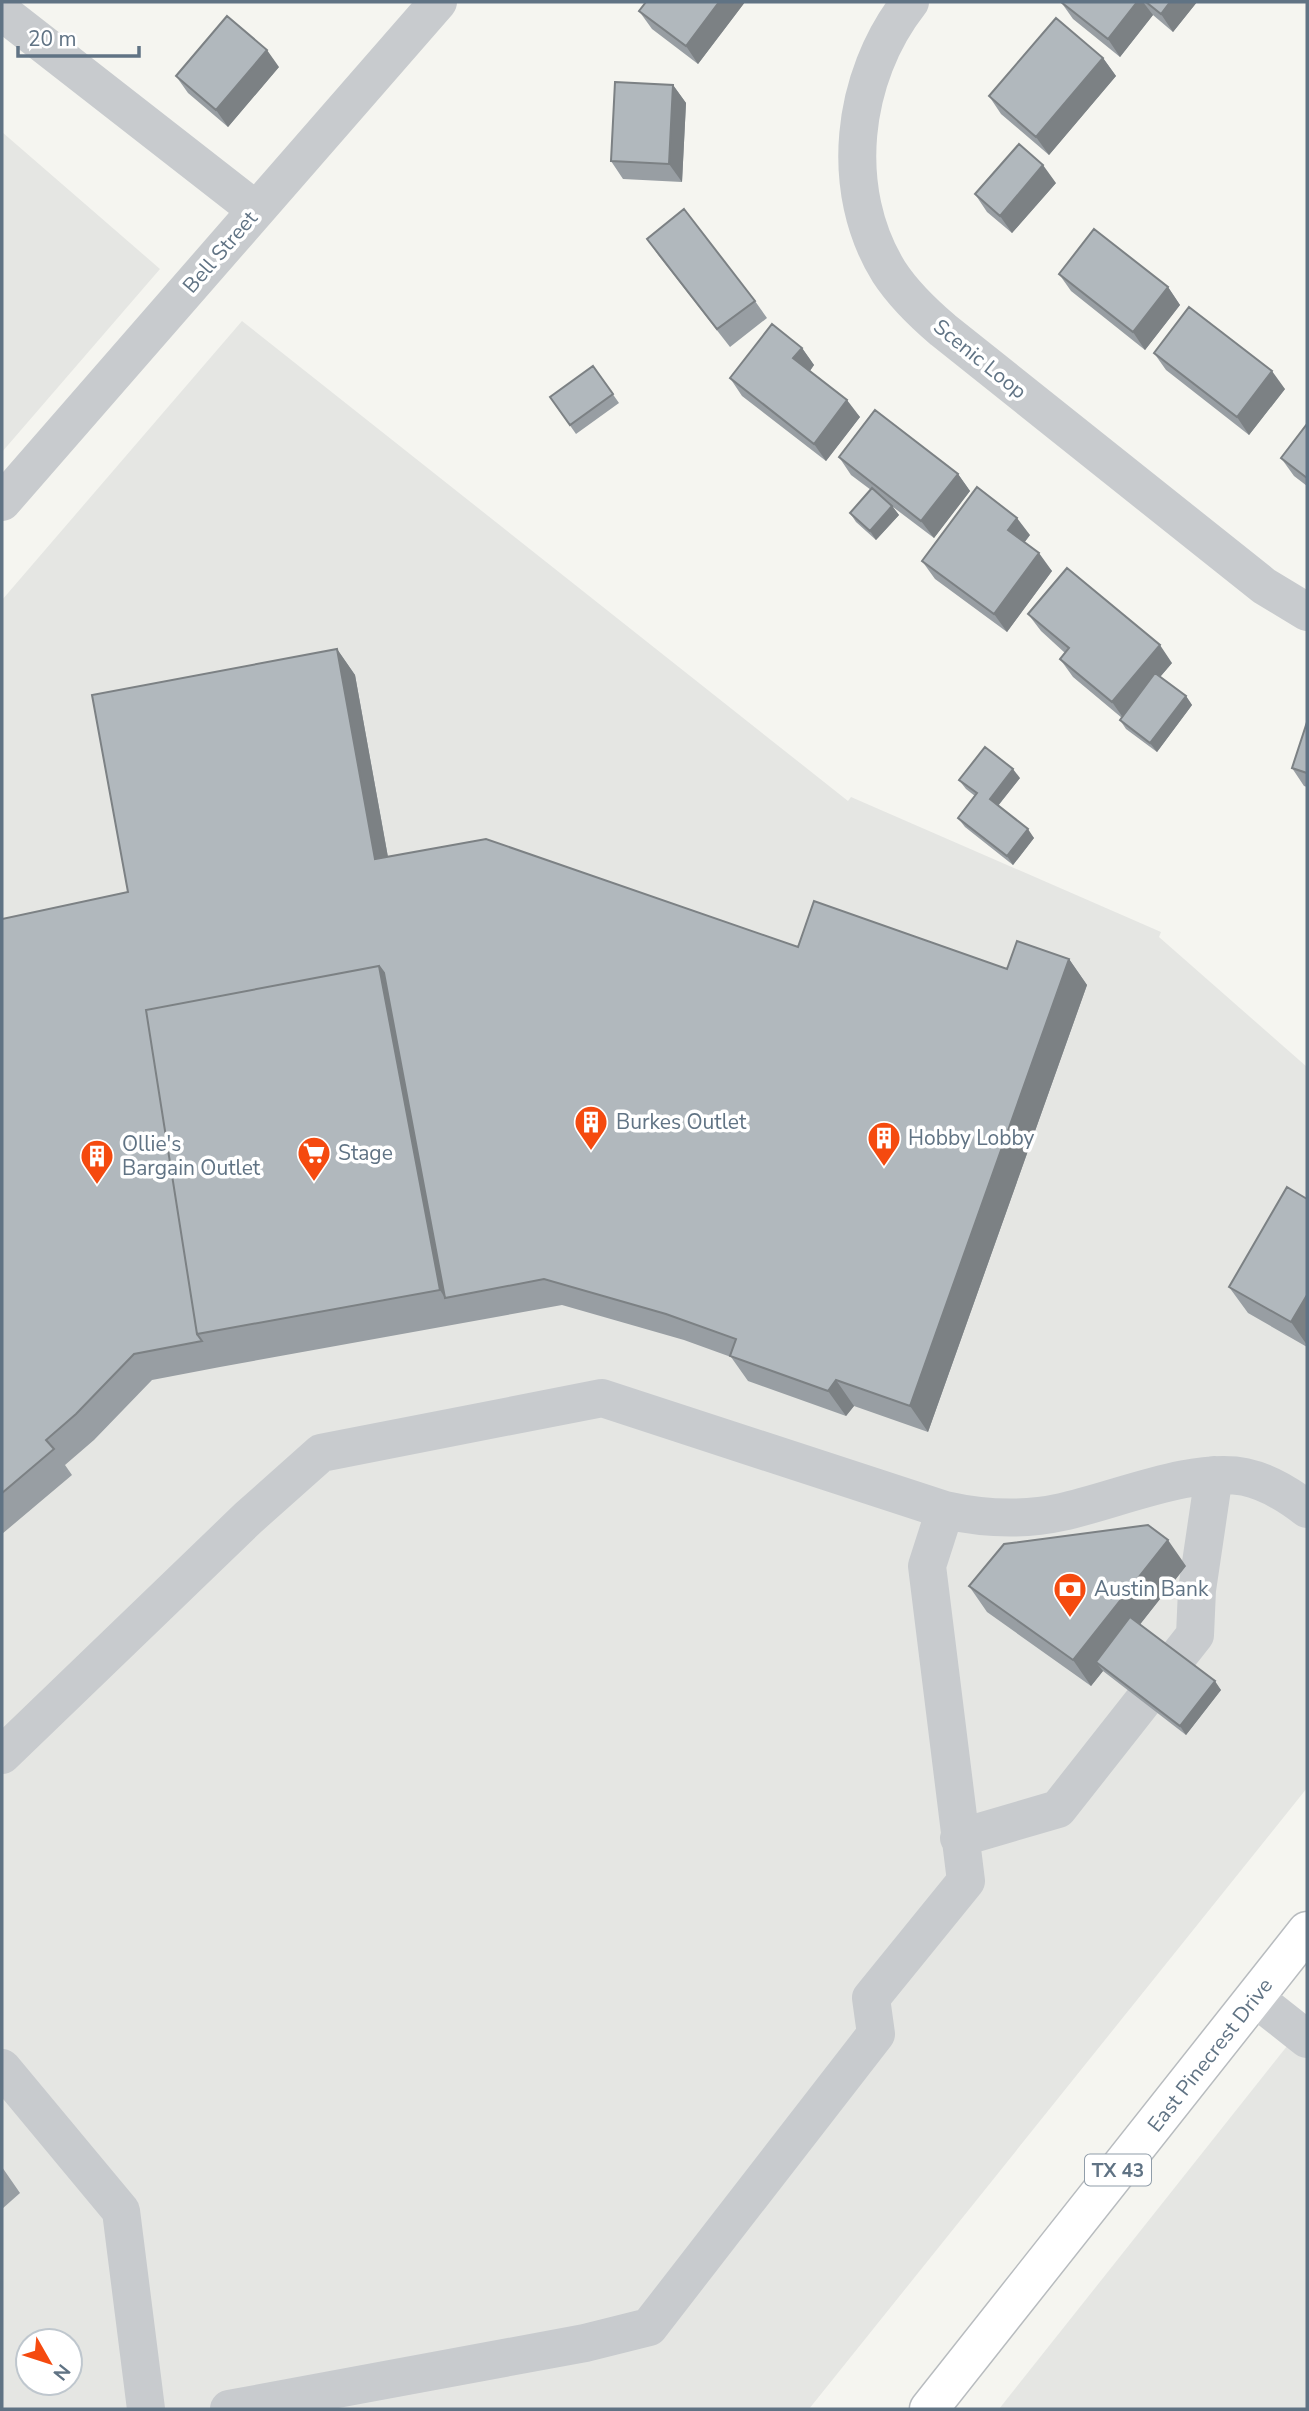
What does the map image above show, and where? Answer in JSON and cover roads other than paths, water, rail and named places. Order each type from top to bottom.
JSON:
[{"type":"main road","name":"East Pinecrest Drive","points":[[929,2409],[1307,1931]]},
{"type":"street","name":"Bell Street","points":[[2,502],[438,2]]},
{"type":"street","name":"Scenic Loop","points":[[910,2],[882,48],[867,86],[859,124],[857,163],[865,216],[874,244],[889,271],[904,293],[943,330],[1264,586],[1307,612]]},
{"type":"street","points":[[2,12],[256,210]]},
{"type":"street","points":[[2,1755],[248,1518],[321,1452],[602,1398],[945,1510],[977,1517],[1030,1518],[1061,1513],[1177,1482],[1214,1475],[1245,1477],[1274,1488],[1307,1509]]},
{"type":"street","points":[[959,1838],[1058,1809],[1195,1635],[1197,1590],[1214,1475]]},
{"type":"street","points":[[229,2409],[585,2343],[649,2327],[876,2034],[871,1998],[966,1881],[927,1566],[945,1510]]},
{"type":"street","points":[[1255,1998],[1307,2039]]},
{"type":"street","points":[[2,2068],[121,2211],[146,2409]]},
{"type":"place","name":"Burkes Outlet","points":[[591,1152]]},
{"type":"place","name":"Hobby Lobby","points":[[884,1168]]},
{"type":"place","name":"Stage","points":[[314,1183]]},
{"type":"place","name":"Ollie's Bargain Outlet","points":[[97,1186]]},
{"type":"place","name":"Austin Bank","points":[[1070,1619]]}]
